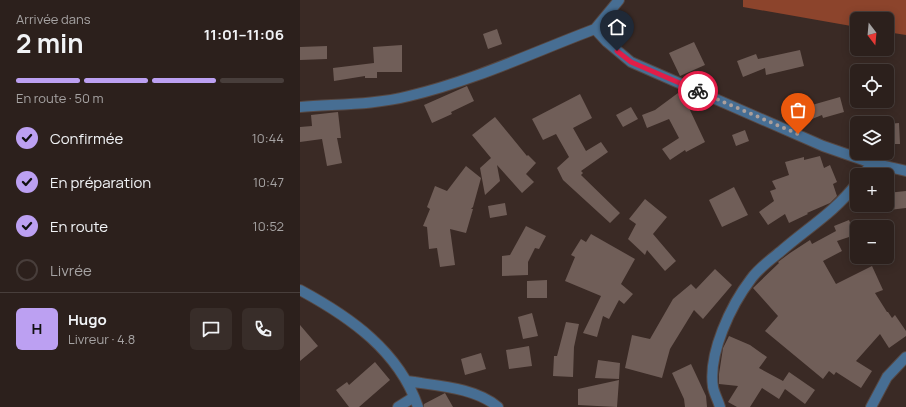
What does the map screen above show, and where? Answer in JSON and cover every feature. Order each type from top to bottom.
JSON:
[{"type":"street","points":[[300,107],[376,101],[408,96],[453,84],[595,29],[619,0]]},
{"type":"street","points":[[595,29],[607,42],[631,62],[823,146],[872,163],[906,171]]},
{"type":"street","points":[[868,168],[872,163]]},
{"type":"street","points":[[720,407],[713,386],[718,342],[730,314],[751,278],[780,251],[827,216],[850,191]]},
{"type":"street","points":[[300,290],[354,322],[385,350],[407,381],[416,402],[398,407]]},
{"type":"street","points":[[872,407],[888,377],[906,357]]},
{"type":"street","points":[[407,381],[459,389],[489,399],[498,407]]},
{"type":"shaded area","points":[[743,0],[906,0],[906,35],[894,33],[894,12],[850,12],[850,26],[743,7]]},
{"type":"building","points":[[497,29],[502,44],[488,49],[483,34]]},
{"type":"building","points":[[694,42],[705,65],[680,76],[669,53]]},
{"type":"building","points":[[402,45],[402,72],[377,72],[377,78],[365,78],[365,76],[334,81],[333,68],[374,63],[373,47]]},
{"type":"building","points":[[327,46],[327,59],[300,60],[300,47]]},
{"type":"building","points":[[800,50],[804,66],[766,75],[765,68],[743,77],[737,61],[756,54],[758,59]]},
{"type":"building","points":[[467,86],[474,101],[451,112],[452,114],[432,123],[424,105]]},
{"type":"building","points":[[678,93],[689,108],[705,142],[686,152],[685,150],[670,160],[662,149],[679,138],[669,119],[647,128],[642,115],[655,110]]},
{"type":"building","points":[[580,94],[592,118],[573,128],[586,151],[601,142],[608,152],[581,171],[583,173],[581,175],[620,213],[610,223],[563,180],[557,168],[569,157],[556,134],[543,140],[532,119]]},
{"type":"building","points":[[840,97],[844,112],[823,118],[822,115],[802,123],[796,108],[811,103],[812,105]]},
{"type":"building","points":[[631,107],[638,119],[623,127],[616,115]]},
{"type":"building","points":[[338,112],[341,138],[337,138],[342,163],[327,166],[322,139],[300,142],[300,127],[312,126],[311,115]]},
{"type":"building","points":[[495,117],[527,156],[528,155],[536,163],[526,174],[534,182],[522,193],[497,165],[500,181],[485,195],[480,168],[491,158],[472,135]]},
{"type":"building","points":[[894,123],[899,123],[900,144],[894,144]]},
{"type":"building","points":[[745,130],[749,141],[736,146],[732,135]]},
{"type":"building","points":[[820,156],[824,168],[830,165],[837,182],[833,184],[837,196],[830,203],[789,223],[785,214],[768,225],[759,212],[774,201],[770,191],[776,189],[772,181],[789,175],[785,162],[804,157],[804,160]]},
{"type":"building","points":[[466,166],[481,178],[473,207],[471,209],[473,209],[466,233],[450,229],[455,265],[440,267],[437,248],[429,249],[427,227],[423,226],[430,209],[427,207],[435,186],[447,191]]},
{"type":"building","points":[[734,187],[748,215],[722,227],[709,200]]},
{"type":"building","points":[[906,191],[906,208],[894,209],[894,192]]},
{"type":"building","points":[[645,199],[667,217],[653,234],[676,261],[665,271],[647,250],[645,255],[628,239],[636,224],[629,219]]},
{"type":"building","points":[[505,203],[507,215],[490,218],[488,206]]},
{"type":"building","points":[[849,220],[850,222],[850,237],[837,241],[842,251],[823,261],[836,284],[872,266],[883,290],[875,293],[887,312],[892,318],[895,315],[906,331],[906,336],[889,348],[880,334],[856,361],[872,371],[861,388],[836,372],[834,375],[829,371],[823,379],[765,331],[778,316],[753,288],[779,263],[778,262],[810,240],[812,244],[836,231],[834,226]]},
{"type":"building","points":[[526,226],[546,236],[539,249],[535,248],[528,262],[528,275],[502,276],[502,256],[510,255]]},
{"type":"building","points":[[591,234],[635,259],[621,284],[633,294],[624,304],[619,300],[609,319],[603,316],[597,337],[583,333],[601,296],[565,281],[575,257],[571,255],[581,239],[586,242]]},
{"type":"building","points":[[715,269],[732,285],[703,319],[694,310],[670,349],[662,378],[625,368],[632,335],[650,339],[673,299],[691,284],[696,289]]},
{"type":"building","points":[[547,280],[547,298],[527,298],[527,281]]},
{"type":"building","points":[[532,313],[538,336],[523,339],[518,317]]},
{"type":"building","points":[[566,322],[579,324],[574,347],[573,377],[553,376],[554,356],[557,356]]},
{"type":"building","points":[[300,325],[318,346],[300,361]]},
{"type":"building","points":[[729,336],[750,345],[767,357],[759,368],[783,381],[789,372],[815,390],[805,404],[785,389],[779,399],[762,388],[750,407],[737,407],[728,402],[738,386],[719,384],[723,348]]},
{"type":"building","points":[[529,346],[532,366],[509,369],[506,350]]},
{"type":"building","points":[[481,353],[486,369],[465,375],[461,359]]},
{"type":"building","points":[[598,360],[620,363],[619,379],[595,378]]},
{"type":"building","points":[[375,362],[390,380],[359,407],[349,407],[336,390],[347,382],[349,385]]},
{"type":"building","points":[[691,364],[706,396],[707,407],[685,407],[684,399],[672,373]]},
{"type":"building","points":[[619,380],[617,407],[578,405],[578,389]]},
{"type":"building","points":[[445,393],[453,407],[424,407],[424,404]]},
{"type":"way so far","points":[[698,91],[798,134]]},
{"type":"route","points":[[617,51],[631,62],[698,91]]}]
